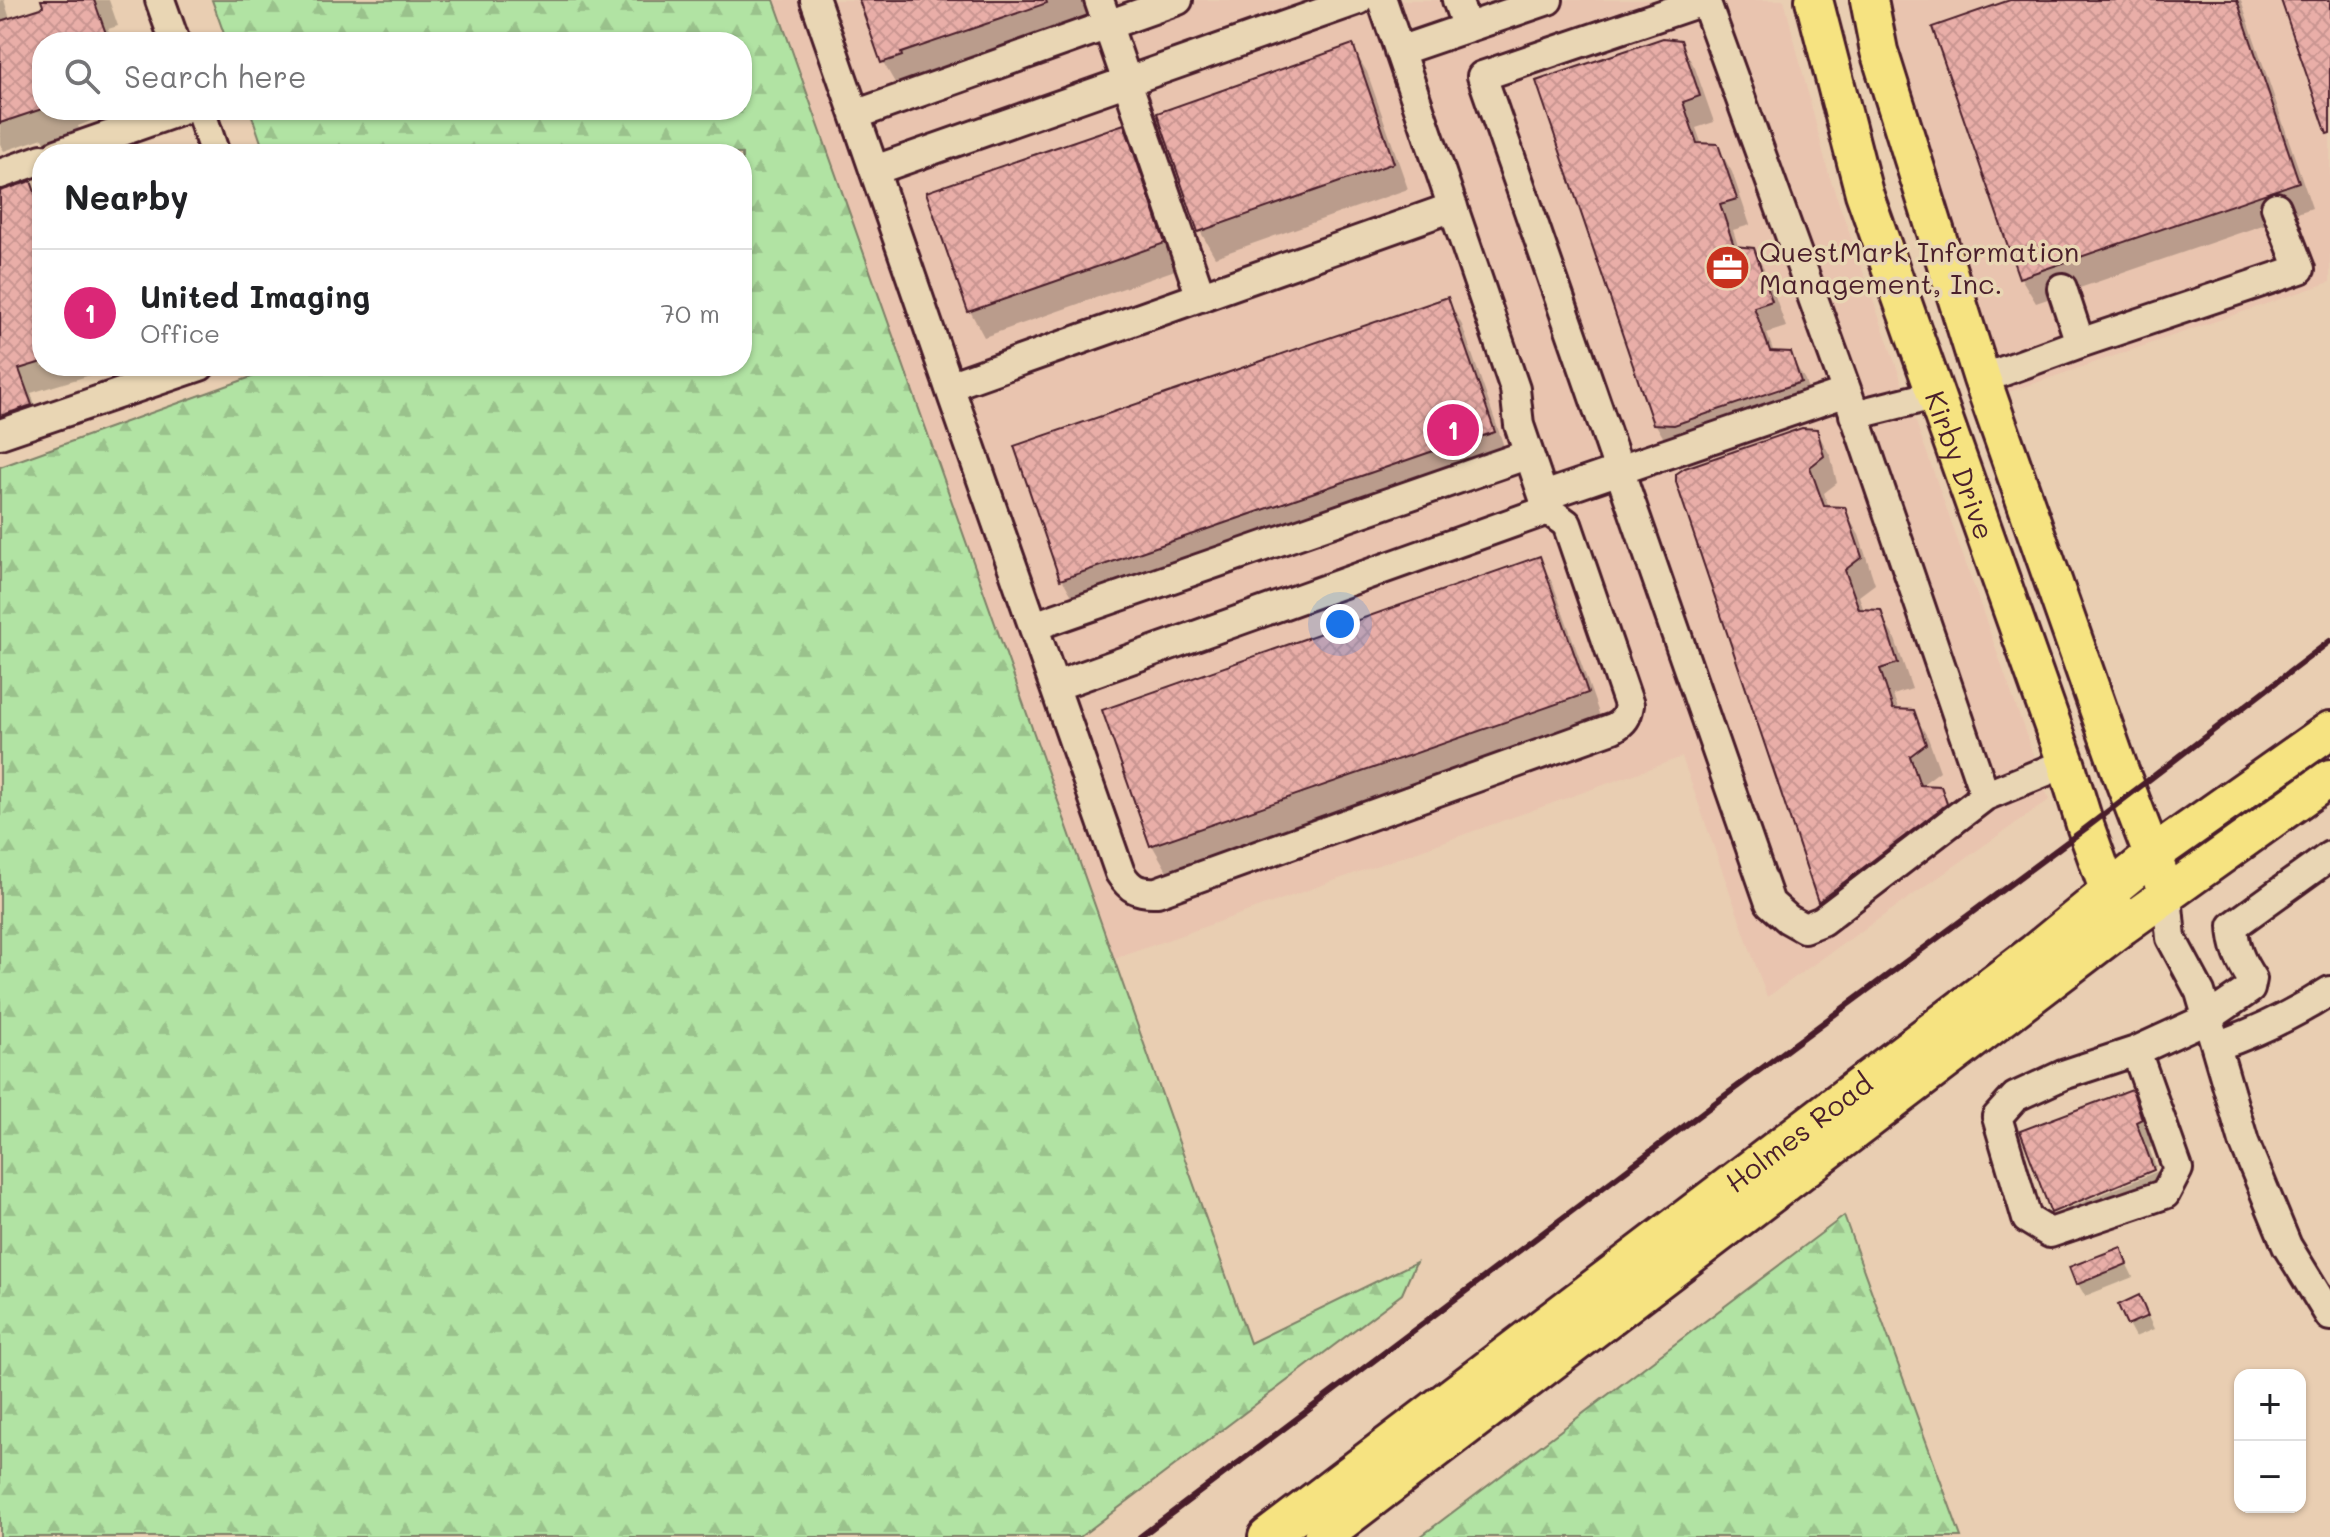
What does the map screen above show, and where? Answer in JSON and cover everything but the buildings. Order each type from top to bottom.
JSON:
[{"type":"main road","name":"Kirby Drive","points":[[1814,0],[1864,193],[2123,926]]},
{"type":"main road","name":"Kirby Drive","points":[[1869,0],[1879,51],[1982,379],[2167,895]]},
{"type":"main road","points":[[1934,395],[1982,379]]},
{"type":"main road","name":"Holmes Road","points":[[1267,1537],[2035,952],[2153,855],[2330,730]]},
{"type":"main road","name":"Holmes Road","points":[[1322,1537],[2123,926],[2330,778]]},
{"type":"lane","points":[[160,0],[171,32]]},
{"type":"lane","points":[[815,0],[1120,873],[1127,885],[1145,893],[1186,882],[1623,723],[1627,716],[1629,705],[1567,524],[1546,503],[1519,425],[1515,389],[1382,0]]},
{"type":"lane","points":[[855,115],[1103,12],[1178,0]]},
{"type":"lane","points":[[875,170],[1358,0]]},
{"type":"lane","points":[[1457,0],[1467,28]]},
{"type":"lane","points":[[1399,51],[1548,0]]},
{"type":"lane","points":[[1985,796],[1850,404],[1705,0],[1482,76],[1622,470],[1770,903],[1804,928],[1822,921],[1985,796],[2066,763]]},
{"type":"lane","points":[[1103,12],[1201,297]]},
{"type":"lane","points":[[85,144],[154,120]]},
{"type":"lane","points":[[203,120],[212,144]]},
{"type":"lane","points":[[0,174],[32,163]]},
{"type":"lane","points":[[949,386],[1453,207]]},
{"type":"lane","points":[[1982,379],[2300,269],[2276,207]]},
{"type":"lane","points":[[2062,288],[2080,343]]},
{"type":"lane","points":[[0,434],[171,376]]},
{"type":"lane","points":[[1055,686],[1546,503],[1622,470],[1850,404],[1934,395]]},
{"type":"lane","points":[[1034,626],[1529,454]]},
{"type":"lane","points":[[2136,1051],[2178,1169],[2165,1194],[2050,1233],[2027,1219],[1997,1117],[2015,1097],[2063,1075],[2136,1051],[2208,1018],[2250,989],[2252,979],[2240,961],[2233,942],[2233,926],[2330,856]]},
{"type":"lane","points":[[2167,895],[2171,938],[2200,992],[2244,1142],[2287,1246],[2330,1316]]},
{"type":"lane","points":[[2123,926],[2171,938]]},
{"type":"lane","points":[[2216,1046],[2259,1031],[2298,1012],[2330,991]]},
{"type":"shaded area","points":[[774,0],[1784,0],[1829,175],[2049,800],[1767,997],[1682,757],[1114,959]]},
{"type":"shaded area","points":[[1885,0],[2330,0],[2330,282],[2006,393],[1927,154]]},
{"type":"green space","points":[[212,0],[774,0],[1250,1343],[1416,1262],[1402,1294],[1080,1537],[0,1537],[0,467],[254,376],[752,376],[752,144],[262,144],[253,120],[752,120],[752,32],[223,32]]},
{"type":"green space","points":[[1844,1216],[1961,1537],[1420,1537]]},
{"type":"railway","points":[[1140,1537],[1711,1106],[2086,828],[2330,641]]},
{"type":"place","name":"QuestMark Information Management, Inc.","points":[[1728,267]]},
{"type":"place","name":"United Imaging","points":[[1453,430]]}]
